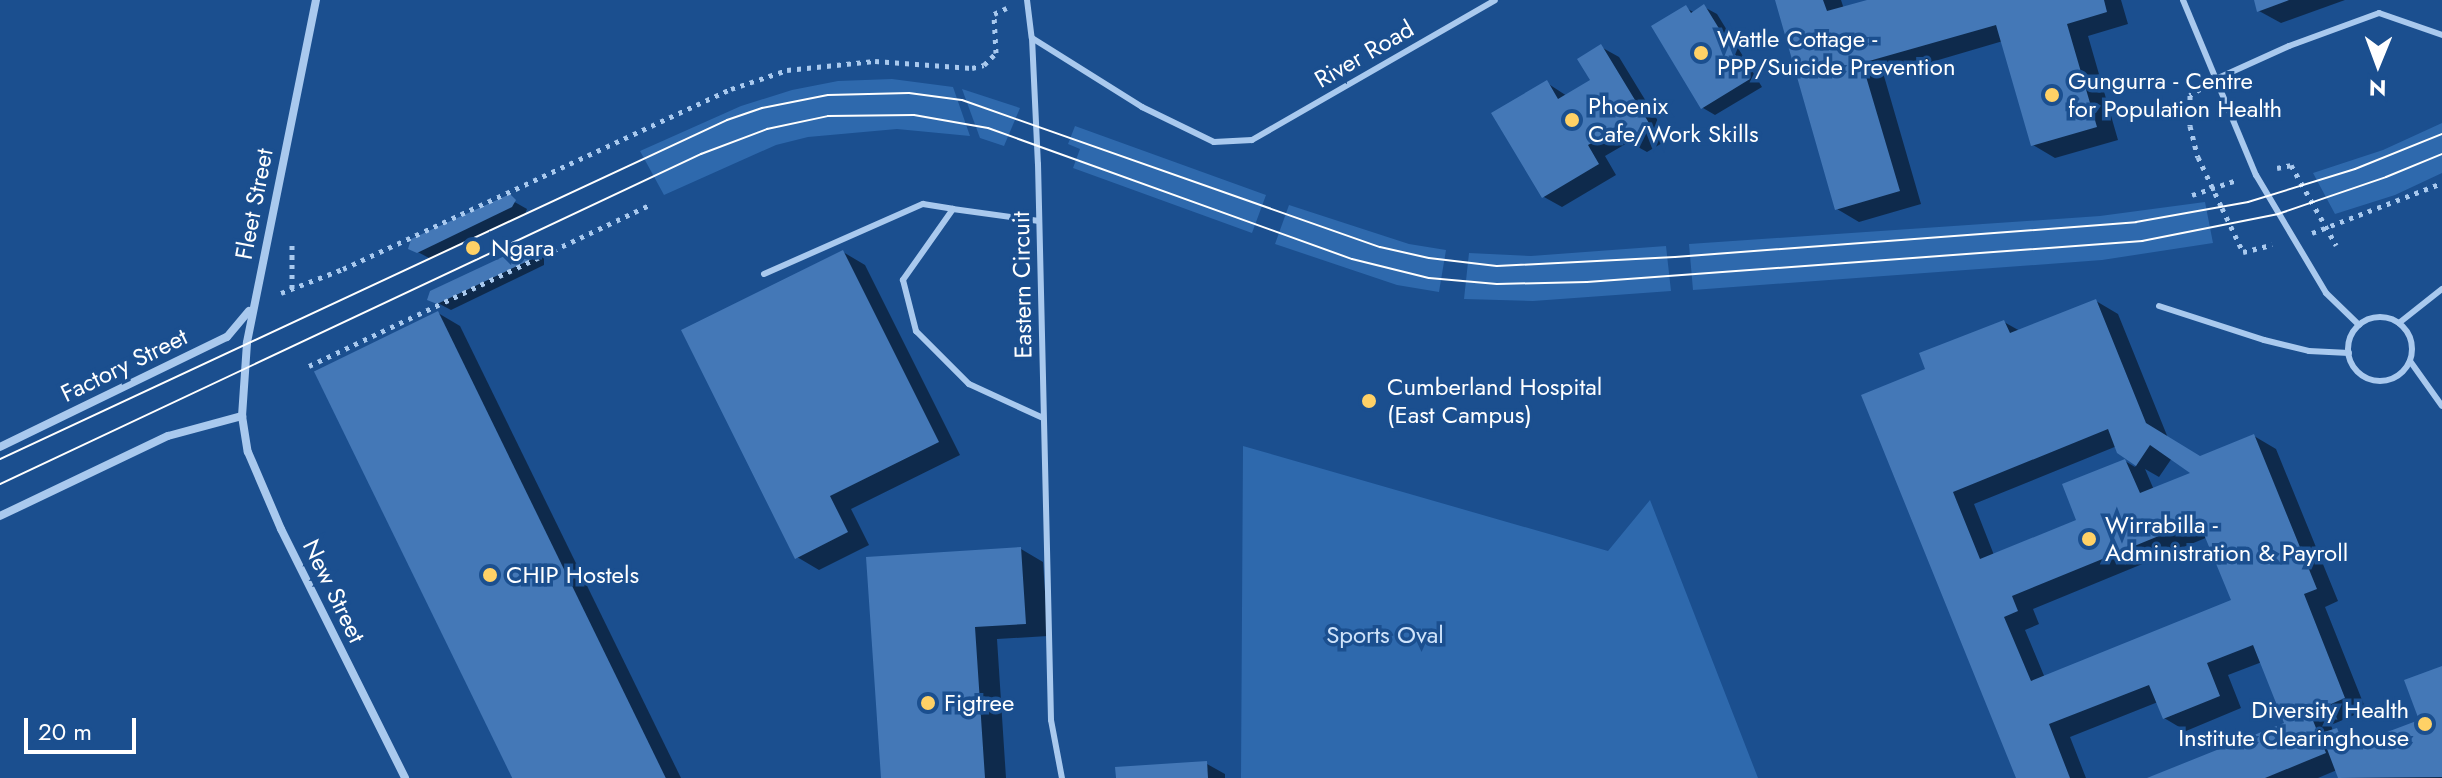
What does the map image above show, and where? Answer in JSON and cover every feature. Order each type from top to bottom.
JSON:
[{"type":"street","name":"Fleet Street","points":[[242,416],[243,368],[254,303],[316,0]]},
{"type":"street","name":"Factory Street","points":[[0,447],[227,337],[254,303]]},
{"type":"street","points":[[0,516],[168,436],[242,416]]},
{"type":"street","name":"New Street","points":[[242,416],[248,452],[281,529],[405,778]]},
{"type":"lane","name":"Eastern Circuit","points":[[1027,0],[1032,38],[1039,221],[1051,720],[1062,778]]},
{"type":"lane","name":"River Road","points":[[1032,38],[1142,107],[1214,142],[1252,140],[1495,0]]},
{"type":"lane","points":[[2183,0],[2247,158],[2326,293],[2359,325]]},
{"type":"lane","points":[[2216,79],[2289,46],[2379,13],[2442,35]]},
{"type":"lane","points":[[764,274],[923,204],[1039,221]]},
{"type":"lane","points":[[953,209],[903,280],[916,331],[969,384],[1043,418]]},
{"type":"lane","points":[[2399,323],[2442,289]]},
{"type":"lane","points":[[2159,306],[2264,340],[2309,351],[2349,353]]},
{"type":"lane","points":[[2410,361],[2397,376],[2376,381],[2358,372],[2349,353],[2353,333],[2359,325],[2378,317],[2399,323],[2411,340],[2410,361],[2442,406]]},
{"type":"path","points":[[293,247],[290,268],[292,289],[343,269],[731,89],[787,70],[875,61],[972,68],[984,65],[996,53],[994,14],[1007,8]]},
{"type":"path","points":[[2216,79],[2190,95],[2190,126],[2213,188],[2243,252]]},
{"type":"path","points":[[2291,165],[2336,245]]},
{"type":"path","points":[[2326,228],[2442,183]]},
{"type":"path","points":[[2192,195],[2213,188]]},
{"type":"path","points":[[309,366],[649,205]]},
{"type":"green space","points":[[892,79],[953,87],[970,136],[897,129],[808,137],[776,145],[664,195],[640,151],[741,106],[792,90],[838,81]]},
{"type":"green space","points":[[962,89],[1020,108],[1004,146],[980,138]]},
{"type":"green space","points":[[2442,123],[2442,173],[2395,195],[2335,214],[2313,173],[2383,150]]},
{"type":"green space","points":[[1075,126],[1266,195],[1252,233],[1073,168],[1080,149],[1068,144]]},
{"type":"green space","points":[[2205,202],[2213,243],[2102,260],[1693,290],[1689,244],[2100,216]]},
{"type":"green space","points":[[1289,205],[1409,244],[1446,250],[1439,292],[1397,285],[1275,244]]},
{"type":"green space","points":[[1666,246],[1671,291],[1533,301],[1464,299],[1469,253],[1531,256]]},
{"type":"green space","name":"Sports Oval","points":[[1243,446],[1608,551],[1650,500],[1758,778],[1241,778]]},
{"type":"building","name":"Gungurra - Centre for Population Health","points":[[1775,0],[1823,0],[1827,11],[1867,0],[2104,0],[2107,12],[2067,24],[2097,127],[2031,146],[1996,25],[1862,63],[1900,191],[1835,210]]},
{"type":"building","points":[[2254,0],[2289,0],[2257,12]]},
{"type":"building","name":"Wattle Cottage - PPP/Suicide Prevention","points":[[1704,4],[1750,79],[1701,109],[1651,26],[1686,5],[1691,13]]},
{"type":"building","name":"Phoenix Cafe/Work Skills","points":[[1601,44],[1652,128],[1627,143],[1618,128],[1588,145],[1599,164],[1542,198],[1491,113],[1547,80],[1558,99],[1590,80],[1577,59]]},
{"type":"building","points":[[510,194],[516,200],[512,207],[417,253],[408,249],[411,239]]},
{"type":"building","points":[[526,246],[535,250],[532,259],[437,304],[427,300],[430,291]]},
{"type":"building","points":[[843,250],[939,442],[830,496],[848,532],[795,559],[681,330]]},
{"type":"building","name":"Wirrabilla - Administration & Payroll","points":[[2096,299],[2146,423],[2200,456],[2254,434],[2317,589],[2304,594],[2345,698],[2310,713],[2326,753],[2265,778],[2147,778],[2284,723],[2253,645],[2207,663],[2220,696],[2163,719],[2149,685],[2049,724],[2070,778],[2016,778],[1861,395],[1925,369],[1919,353],[2004,320],[2010,333]],"holes":[[[2108,429],[2117,453],[2136,466],[2150,445],[2190,473],[2140,493],[2125,459],[2062,484],[2076,520],[1980,559],[1953,492]],[[2198,520],[2231,600],[2031,681],[2004,617],[2018,611],[2012,596]]]},
{"type":"building","name":"CHIP Hostels","points":[[438,311],[666,778],[512,778],[314,371]]},
{"type":"building","name":"Figtree","points":[[1021,547],[1026,624],[975,627],[985,778],[881,778],[866,557]]},
{"type":"building","name":"Diversity Health Institute Clearinghouse","points":[[2442,666],[2442,777],[2338,778],[2321,733],[2337,728],[2345,748],[2419,720],[2404,680]]},
{"type":"building","points":[[1207,761],[1208,778],[1116,778],[1115,767]]},
{"type":"tram line","points":[[0,459],[727,120],[762,108],[828,95],[909,93],[962,100],[1380,247],[1429,258],[1497,266],[1675,257],[2136,222],[2248,202],[2355,169],[2442,134]]},
{"type":"tram line","points":[[0,484],[701,154],[767,129],[828,116],[914,115],[988,128],[1352,259],[1429,278],[1497,284],[1587,282],[2142,241],[2278,214],[2442,154]]},
{"type":"place","name":"Wattle Cottage - PPP/Suicide Prevention","points":[[1701,53]]},
{"type":"place","name":"Gungurra - Centre for Population Health","points":[[2052,95]]},
{"type":"place","name":"Phoenix Cafe/Work Skills","points":[[1572,120]]},
{"type":"place","name":"Ngara","points":[[473,248]]},
{"type":"place","name":"Cumberland Hospital (East Campus)","points":[[1369,401]]},
{"type":"place","name":"Wirrabilla - Administration & Payroll","points":[[2089,539]]},
{"type":"place","name":"CHIP Hostels","points":[[490,575]]},
{"type":"place","name":"Figtree","points":[[928,703]]},
{"type":"place","name":"Diversity Health Institute Clearinghouse","points":[[2425,724]]}]
